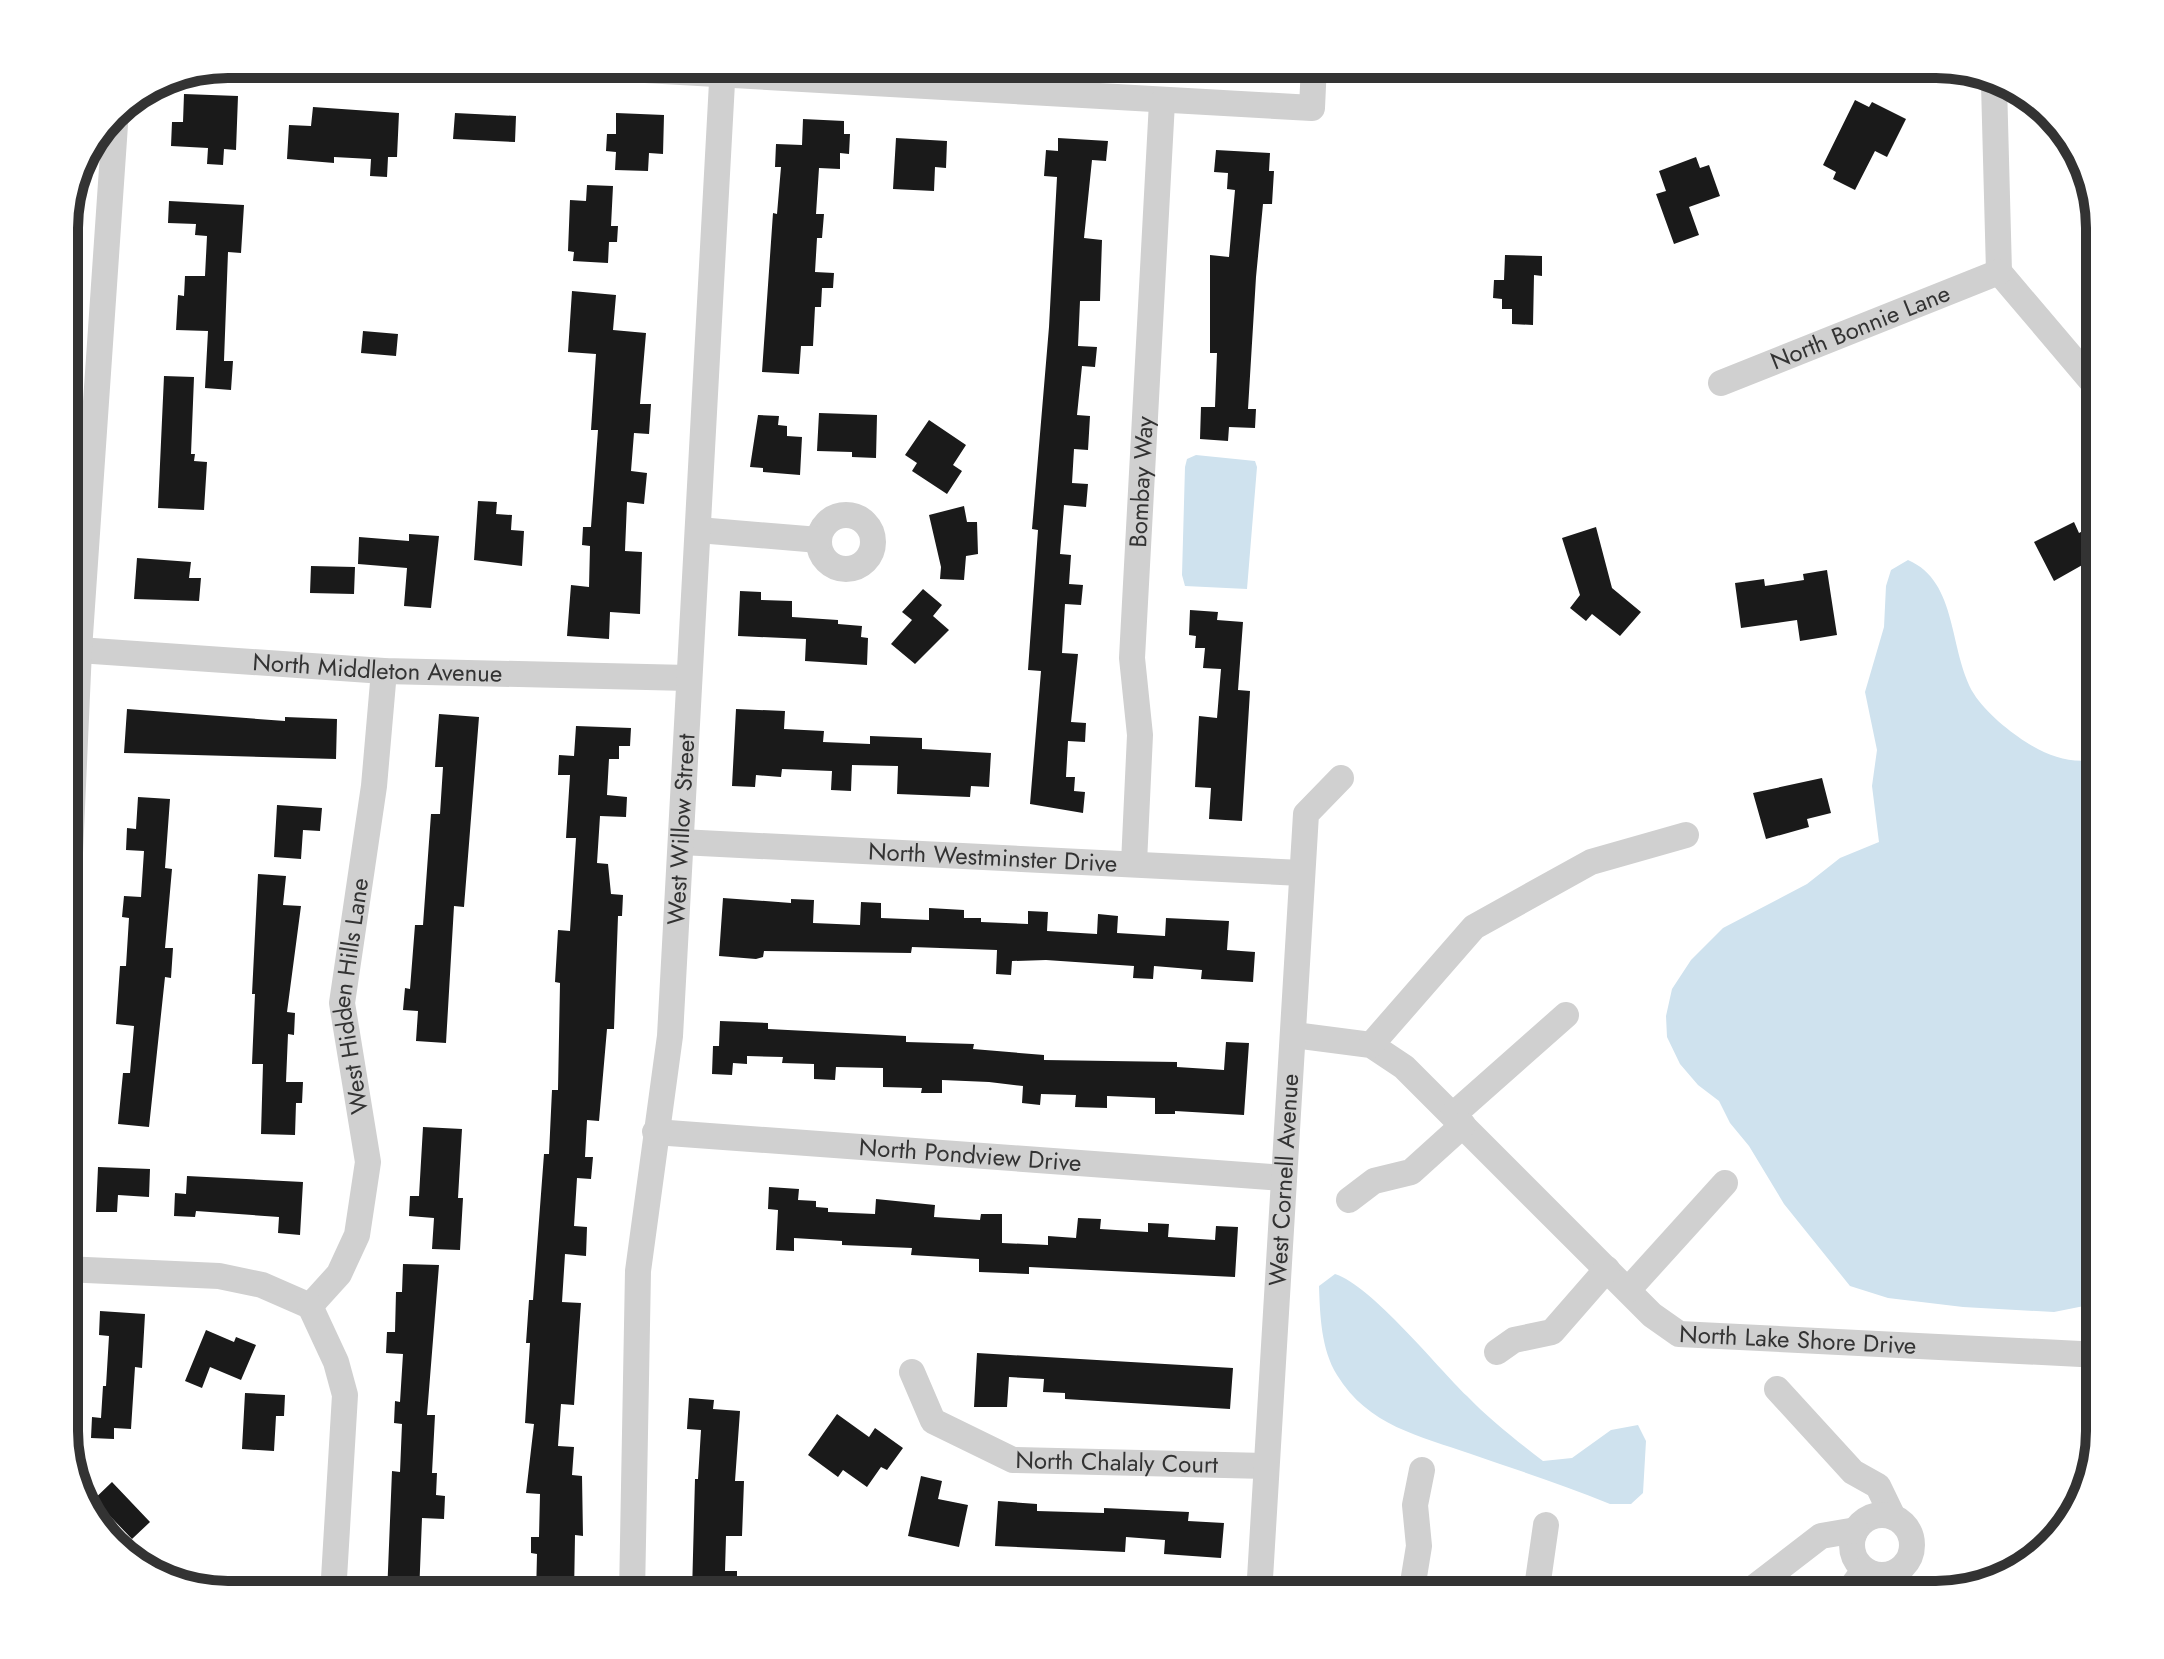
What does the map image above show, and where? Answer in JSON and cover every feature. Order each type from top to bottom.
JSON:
[{"type":"street","name":"West Willow Street","points":[[632,1581],[638,1271],[670,1036],[723,78]]},
{"type":"street","points":[[843,78],[1162,102],[1312,108],[1313,78]]},
{"type":"street","points":[[1994,90],[1999,272],[2086,375]]},
{"type":"street","name":"Bombay Way","points":[[1134,863],[1140,735],[1132,658],[1162,102]]},
{"type":"street","points":[[78,576],[114,130]]},
{"type":"street","name":"North Bonnie Lane","points":[[1721,383],[1999,272]]},
{"type":"street","points":[[698,530],[819,540]]},
{"type":"street","name":"North Middleton Avenue","points":[[78,650],[384,671],[689,678]]},
{"type":"street","name":"West Hidden Hills Lane","points":[[310,1306],[339,1274],[357,1235],[368,1162],[342,1003],[374,786],[384,671]]},
{"type":"street","name":"West Cornell Avenue","points":[[1260,1581],[1306,814],[1341,778]]},
{"type":"street","points":[[1371,1045],[1474,927],[1591,862],[1686,835]]},
{"type":"street","name":"North Westminster Drive","points":[[681,842],[1302,873]]},
{"type":"street","points":[[1349,1200],[1374,1181],[1411,1172],[1458,1120],[1566,1015]]},
{"type":"street","name":"North Lake Shore Drive","points":[[1294,1035],[1371,1045],[1404,1067],[1628,1290],[1679,1334],[2086,1354]]},
{"type":"street","name":"North Pondview Drive","points":[[655,1132],[1284,1178]]},
{"type":"street","points":[[1628,1290],[1725,1183]]},
{"type":"street","points":[[1497,1352],[1514,1340],[1552,1332],[1607,1269]]},
{"type":"street","points":[[78,1270],[219,1276],[262,1285],[310,1306],[336,1362],[345,1395],[334,1581]]},
{"type":"street","name":"North Chalaly Court","points":[[912,1372],[933,1421],[1013,1460],[1266,1466]]},
{"type":"street","points":[[1777,1389],[1853,1472],[1878,1486],[1893,1517],[1904,1525],[1911,1540],[1909,1558],[1888,1575],[1864,1570],[1852,1551],[1856,1530],[1864,1521],[1877,1515],[1893,1517]]},
{"type":"street","points":[[1413,1581],[1419,1546],[1415,1505],[1422,1470]]},
{"type":"street","points":[[1538,1581],[1546,1525]]},
{"type":"street","points":[[1762,1581],[1821,1536],[1856,1530]]},
{"type":"street","points":[[1856,1581],[1864,1570]]},
{"type":"water","points":[[1196,455],[1255,461],[1247,589],[1185,586],[1182,575],[1185,467],[1187,459]]},
{"type":"water","points":[[1908,560],[1924,570],[1936,584],[1950,619],[1966,677],[1974,694],[1999,722],[2046,753],[2063,759],[2086,760],[2086,1306],[2054,1312],[1963,1307],[1888,1298],[1850,1286],[1784,1204],[1749,1146],[1730,1123],[1719,1101],[1698,1085],[1680,1064],[1667,1037],[1666,1016],[1672,989],[1691,960],[1723,928],[1807,884],[1840,858],[1879,842],[1872,786],[1877,750],[1865,692],[1884,627],[1886,586],[1891,570]]},
{"type":"water","points":[[1335,1274],[1350,1281],[1385,1310],[1476,1405],[1543,1461],[1572,1458],[1611,1430],[1638,1425],[1646,1441],[1643,1493],[1631,1504],[1610,1504],[1414,1435],[1380,1418],[1350,1392],[1337,1375],[1328,1354],[1321,1320],[1319,1286]]},
{"type":"building","points":[[184,94],[238,96],[236,150],[224,149],[223,165],[207,164],[208,148],[171,146],[172,122],[183,122]]},
{"type":"building","points":[[1855,100],[1869,107],[1872,102],[1906,119],[1887,157],[1875,151],[1855,190],[1833,179],[1836,172],[1823,165]]},
{"type":"building","points":[[313,107],[399,113],[397,157],[388,157],[387,177],[370,176],[371,159],[334,157],[334,163],[287,159],[289,125],[311,126]]},
{"type":"building","points":[[455,113],[516,116],[515,142],[453,139]]},
{"type":"building","points":[[616,113],[664,115],[663,154],[649,153],[648,171],[615,170],[616,152],[606,151],[607,134],[616,134]]},
{"type":"building","points":[[803,119],[844,121],[844,134],[850,134],[849,154],[840,153],[840,169],[819,168],[816,214],[824,214],[822,238],[817,238],[815,272],[834,273],[833,288],[822,288],[821,307],[815,307],[813,346],[801,346],[799,374],[762,372],[773,213],[777,214],[781,167],[775,167],[776,144],[802,145]]},
{"type":"building","points":[[896,138],[947,141],[946,168],[935,167],[934,191],[893,189]]},
{"type":"building","points":[[1058,138],[1108,141],[1106,161],[1092,160],[1084,238],[1102,240],[1100,301],[1080,301],[1078,346],[1097,347],[1095,367],[1082,366],[1077,415],[1090,416],[1088,450],[1074,449],[1072,483],[1088,484],[1086,507],[1064,505],[1060,554],[1071,555],[1069,584],[1083,585],[1081,605],[1065,604],[1062,653],[1078,654],[1071,722],[1086,723],[1085,742],[1068,741],[1066,777],[1075,777],[1074,791],[1085,792],[1083,813],[1030,804],[1041,671],[1028,670],[1038,530],[1032,529],[1049,327],[1057,177],[1044,176],[1046,150],[1058,151]]},
{"type":"building","points":[[1216,150],[1270,153],[1269,171],[1274,171],[1272,204],[1263,204],[1256,277],[1248,409],[1256,409],[1255,428],[1229,427],[1228,441],[1200,439],[1201,407],[1215,407],[1217,353],[1210,353],[1210,255],[1229,257],[1235,190],[1227,189],[1228,173],[1214,172]]},
{"type":"building","points":[[1696,157],[1700,168],[1709,165],[1720,196],[1689,207],[1699,235],[1674,244],[1656,194],[1666,191],[1659,171]]},
{"type":"building","points":[[587,185],[613,186],[611,226],[618,226],[617,242],[609,242],[608,263],[573,261],[574,252],[568,251],[570,200],[586,201]]},
{"type":"building","points":[[169,201],[244,205],[241,253],[228,252],[224,361],[233,361],[231,390],[205,388],[208,331],[176,330],[178,295],[184,296],[185,276],[205,276],[207,236],[195,235],[196,224],[168,223]]},
{"type":"building","points":[[1505,255],[1542,256],[1542,276],[1534,275],[1533,325],[1512,324],[1512,309],[1502,309],[1502,299],[1493,298],[1494,280],[1504,280]]},
{"type":"building","points":[[572,291],[616,295],[613,330],[646,333],[640,404],[651,404],[649,434],[634,433],[631,471],[647,473],[644,504],[627,502],[625,551],[642,552],[640,614],[610,612],[609,639],[567,636],[571,585],[589,587],[590,546],[582,545],[583,527],[591,527],[598,430],[591,430],[596,354],[568,352]]},
{"type":"building","points":[[363,331],[398,334],[396,356],[361,353]]},
{"type":"building","points":[[164,376],[194,377],[191,454],[195,454],[194,461],[207,462],[204,510],[158,508]]},
{"type":"building","points":[[819,413],[877,415],[876,458],[852,457],[852,452],[817,451]]},
{"type":"building","points":[[758,415],[779,416],[778,425],[787,426],[787,436],[802,437],[800,475],[763,472],[763,468],[750,467]]},
{"type":"building","points":[[929,420],[966,445],[953,465],[962,471],[947,494],[912,471],[917,463],[905,455]]},
{"type":"building","points":[[478,501],[497,502],[496,514],[512,515],[511,530],[524,531],[522,566],[474,560]]},
{"type":"building","points":[[964,506],[967,522],[977,522],[978,554],[966,556],[964,580],[940,579],[941,567],[929,515]]},
{"type":"building","points":[[2074,522],[2079,533],[2086,529],[2086,563],[2054,581],[2034,542]]},
{"type":"building","points":[[1596,527],[1612,588],[1641,612],[1620,636],[1592,614],[1586,621],[1570,608],[1580,595],[1562,538]]},
{"type":"building","points":[[409,534],[439,536],[431,608],[404,606],[407,568],[358,564],[359,537],[409,541]]},
{"type":"building","points":[[137,558],[191,562],[189,578],[201,578],[199,601],[134,599]]},
{"type":"building","points":[[311,566],[355,567],[354,594],[310,593]]},
{"type":"building","points":[[1827,570],[1837,635],[1800,641],[1797,620],[1741,628],[1735,583],[1764,579],[1765,586],[1804,580],[1803,574]]},
{"type":"building","points":[[923,589],[942,605],[933,616],[949,630],[915,664],[891,644],[912,620],[902,612]]},
{"type":"building","points":[[740,591],[761,592],[761,600],[792,601],[792,617],[838,620],[838,624],[862,626],[861,637],[868,638],[867,665],[805,661],[806,639],[738,636]]},
{"type":"building","points":[[1190,610],[1218,612],[1217,620],[1243,622],[1238,690],[1250,691],[1242,821],[1209,819],[1211,788],[1195,787],[1199,716],[1217,718],[1221,669],[1203,668],[1205,648],[1195,648],[1196,636],[1189,635]]},
{"type":"building","points":[[127,709],[285,721],[285,717],[337,719],[336,759],[124,753]]},
{"type":"building","points":[[736,709],[785,711],[784,729],[824,731],[823,742],[870,744],[870,736],[922,738],[922,749],[991,753],[989,787],[971,786],[970,797],[897,794],[898,766],[852,765],[851,791],[831,790],[832,771],[782,769],[781,777],[756,775],[755,787],[732,786]]},
{"type":"building","points":[[439,714],[479,717],[464,907],[454,906],[446,1043],[416,1041],[418,1011],[403,1010],[405,988],[410,989],[415,925],[423,925],[431,814],[440,814],[443,767],[435,767]]},
{"type":"building","points":[[576,726],[631,728],[630,746],[619,746],[619,759],[609,759],[607,795],[627,797],[626,817],[600,816],[597,863],[608,864],[611,894],[623,895],[622,916],[618,916],[614,1029],[607,1029],[599,1121],[587,1120],[585,1157],[593,1157],[591,1179],[577,1178],[574,1226],[587,1227],[586,1256],[565,1254],[562,1302],[581,1303],[574,1405],[561,1404],[558,1446],[574,1447],[572,1475],[582,1476],[583,1536],[575,1535],[574,1581],[536,1581],[537,1554],[531,1553],[531,1537],[539,1537],[540,1494],[526,1493],[534,1424],[525,1423],[530,1343],[526,1343],[529,1300],[533,1300],[544,1154],[549,1154],[552,1090],[558,1090],[560,983],[555,982],[558,930],[570,931],[576,838],[566,838],[570,775],[558,775],[559,755],[574,756]]},
{"type":"building","points":[[1822,778],[1831,813],[1807,819],[1809,827],[1766,839],[1753,793]]},
{"type":"building","points":[[138,797],[170,799],[165,868],[172,869],[165,948],[173,948],[171,978],[165,977],[149,1127],[118,1124],[123,1073],[130,1073],[134,1026],[116,1024],[120,966],[126,966],[129,918],[122,917],[124,896],[141,897],[144,851],[126,850],[127,828],[136,829]]},
{"type":"building","points":[[277,805],[322,808],[320,831],[303,830],[301,859],[274,857]]},
{"type":"building","points":[[258,874],[286,876],[283,905],[301,906],[287,1012],[295,1013],[294,1035],[288,1034],[286,1082],[303,1082],[302,1103],[296,1103],[295,1135],[261,1134],[263,1064],[252,1064]]},
{"type":"building","points":[[723,898],[791,903],[791,899],[814,900],[813,923],[860,925],[861,902],[881,903],[881,918],[929,920],[929,908],[964,910],[964,918],[981,918],[981,922],[1028,924],[1028,911],[1048,912],[1047,931],[1097,934],[1098,914],[1118,916],[1117,933],[1165,936],[1166,918],[1229,921],[1227,950],[1255,952],[1253,982],[1201,979],[1202,970],[1154,966],[1153,979],[1133,978],[1134,966],[1046,960],[1012,961],[1011,975],[996,974],[997,950],[912,947],[911,953],[764,951],[763,957],[756,959],[719,956]]},
{"type":"building","points":[[720,1021],[768,1023],[768,1029],[906,1036],[906,1042],[974,1044],[973,1049],[1044,1055],[1044,1060],[1177,1062],[1177,1067],[1224,1070],[1226,1042],[1249,1043],[1244,1115],[1175,1111],[1175,1114],[1155,1114],[1155,1098],[1107,1096],[1107,1108],[1075,1107],[1076,1095],[1041,1094],[1040,1105],[1022,1103],[1023,1086],[989,1082],[942,1080],[942,1093],[921,1093],[922,1088],[883,1087],[883,1068],[836,1067],[835,1080],[814,1079],[814,1064],[782,1063],[783,1057],[747,1056],[747,1064],[733,1063],[732,1075],[712,1074],[713,1046],[719,1046]]},
{"type":"building","points":[[423,1127],[462,1129],[458,1198],[463,1198],[460,1250],[432,1249],[434,1218],[409,1216],[410,1196],[419,1196]]},
{"type":"building","points":[[98,1167],[150,1169],[149,1197],[118,1195],[117,1212],[96,1212]]},
{"type":"building","points":[[187,1176],[303,1182],[300,1235],[278,1233],[279,1217],[196,1211],[195,1217],[174,1216],[175,1193],[186,1194]]},
{"type":"building","points":[[769,1187],[799,1189],[798,1200],[816,1201],[816,1207],[828,1208],[828,1212],[875,1214],[876,1199],[935,1205],[934,1217],[980,1220],[981,1214],[1002,1214],[1002,1243],[1048,1245],[1048,1236],[1076,1238],[1078,1218],[1101,1219],[1100,1229],[1148,1232],[1148,1223],[1169,1224],[1168,1237],[1215,1240],[1216,1226],[1238,1227],[1235,1277],[1029,1267],[1029,1274],[979,1272],[979,1259],[911,1255],[912,1248],[842,1245],[842,1241],[794,1238],[794,1251],[776,1250],[778,1210],[768,1209]]},
{"type":"building","points":[[403,1264],[439,1265],[427,1415],[435,1415],[432,1473],[437,1473],[436,1495],[445,1496],[444,1519],[422,1518],[420,1581],[388,1581],[392,1471],[400,1472],[402,1424],[394,1423],[395,1401],[400,1402],[403,1354],[386,1353],[387,1332],[395,1332],[396,1292],[402,1292]]},
{"type":"building","points":[[100,1311],[145,1314],[142,1368],[135,1367],[131,1429],[114,1428],[114,1439],[91,1438],[92,1417],[101,1418],[103,1386],[106,1386],[109,1336],[99,1335]]},
{"type":"building","points":[[206,1330],[234,1342],[236,1337],[256,1345],[241,1380],[210,1367],[202,1388],[185,1381]]},
{"type":"building","points":[[977,1353],[1233,1368],[1230,1409],[1065,1399],[1065,1393],[1043,1392],[1044,1379],[1009,1377],[1007,1407],[974,1407]]},
{"type":"building","points":[[245,1393],[285,1395],[284,1416],[276,1416],[274,1451],[242,1449]]},
{"type":"building","points":[[689,1398],[714,1400],[713,1409],[740,1411],[735,1481],[744,1481],[742,1536],[726,1536],[725,1571],[737,1571],[737,1581],[692,1581],[695,1479],[698,1479],[701,1430],[687,1429]]},
{"type":"building","points":[[837,1414],[869,1437],[875,1428],[903,1448],[887,1470],[881,1467],[867,1487],[843,1470],[838,1477],[808,1455]]},
{"type":"building","points":[[921,1476],[942,1481],[938,1499],[968,1505],[959,1547],[908,1536]]},
{"type":"building","points":[[112,1482],[150,1522],[132,1539],[107,1513],[104,1516],[94,1499]]},
{"type":"building","points":[[998,1501],[1037,1504],[1037,1511],[1104,1513],[1104,1508],[1189,1512],[1188,1521],[1224,1523],[1221,1558],[1164,1554],[1165,1540],[1126,1537],[1125,1552],[995,1546]]}]
